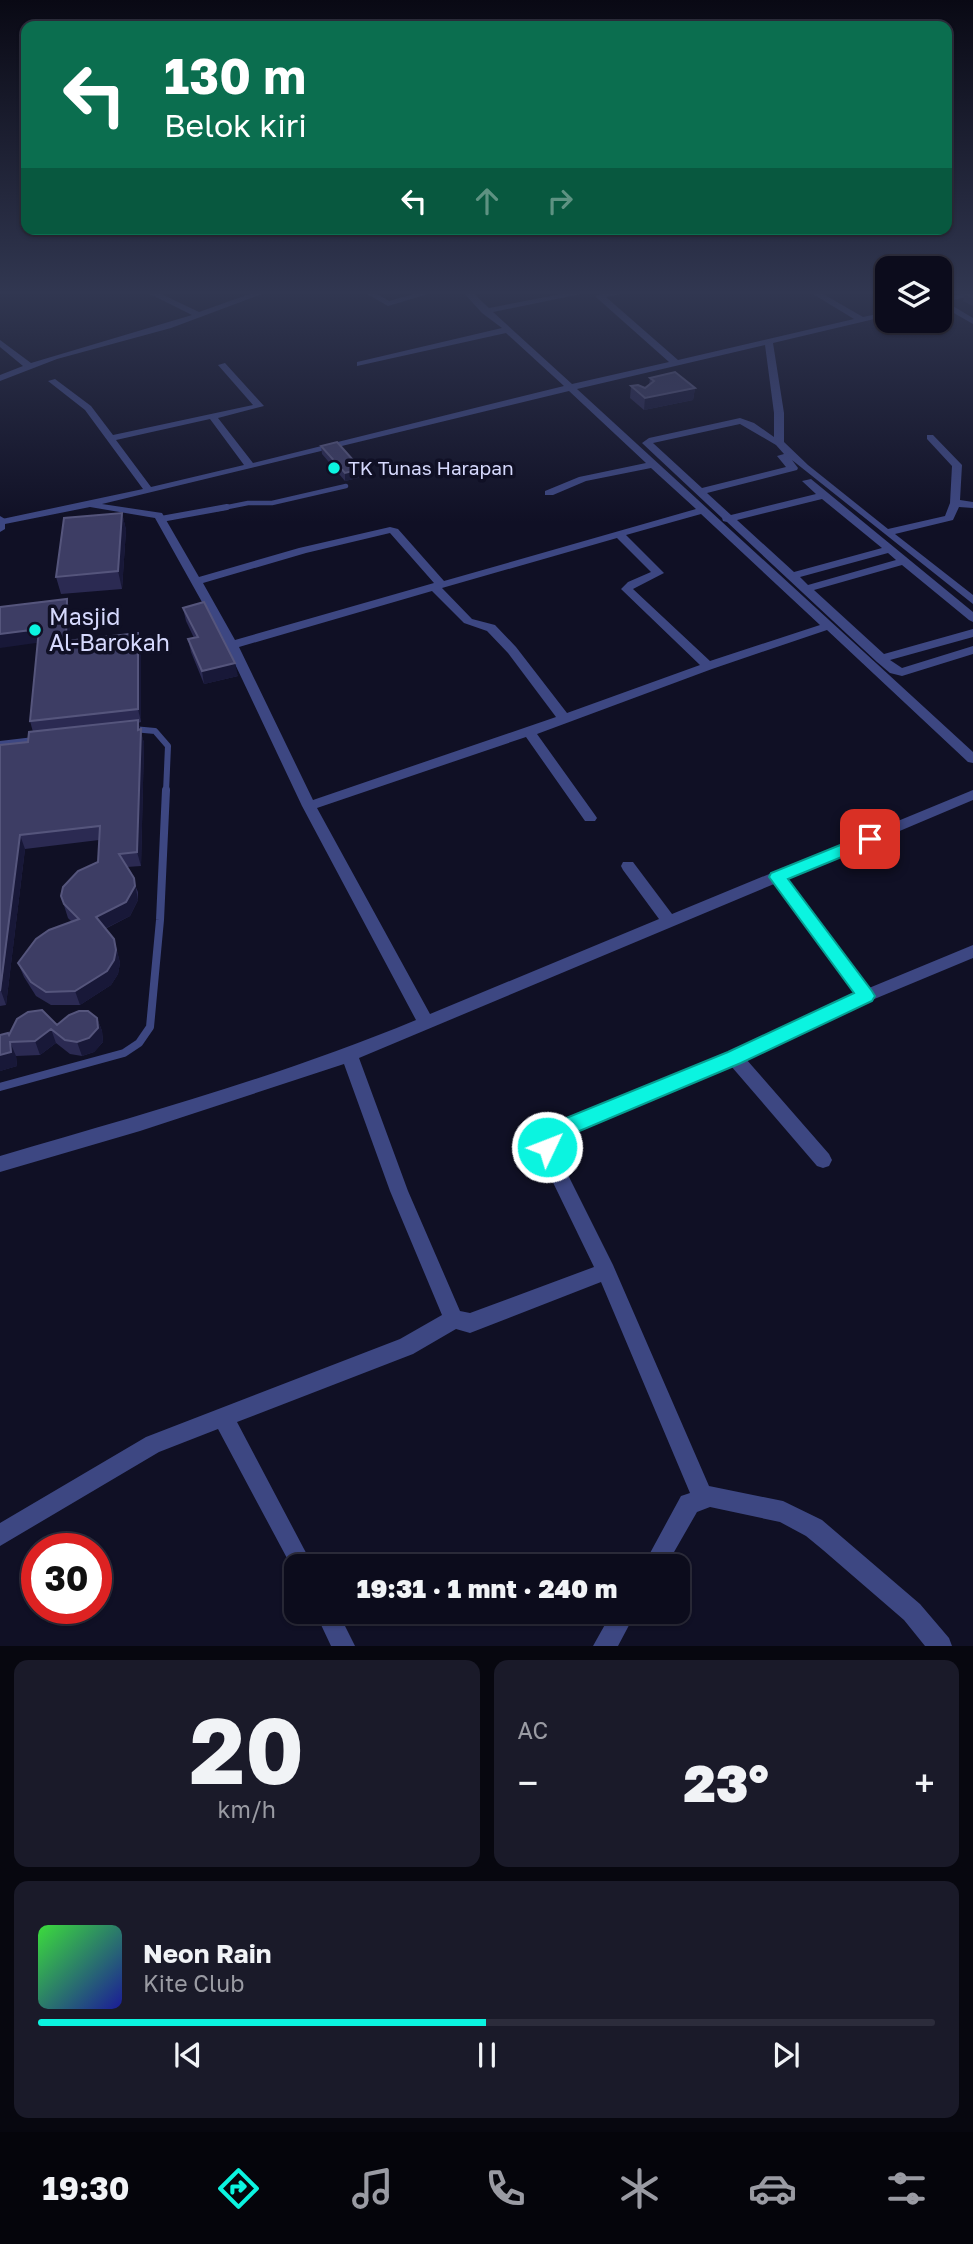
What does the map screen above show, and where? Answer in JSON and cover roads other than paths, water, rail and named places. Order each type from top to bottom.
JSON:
[{"type":"street","points":[[0,378],[28,368]]},
{"type":"street","points":[[111,438],[259,405],[225,368]]},
{"type":"street","points":[[547,368],[973,759]]},
{"type":"street","points":[[1,523],[153,490],[568,387],[623,379],[660,368]]},
{"type":"street","points":[[773,368],[779,413],[779,443]]},
{"type":"street","points":[[52,381],[79,400],[153,490],[160,517],[232,645],[309,806],[425,1021]]},
{"type":"street","points":[[213,417],[250,466]]},
{"type":"street","points":[[973,618],[824,495],[747,423],[740,421],[649,441],[648,445],[727,519],[894,670],[902,671],[973,650]]},
{"type":"street","points":[[887,531],[945,520],[955,503],[957,465],[930,437]]},
{"type":"street","points":[[767,439],[779,443],[804,467],[973,601]]},
{"type":"street","points":[[549,493],[583,479],[654,464]]},
{"type":"street","points":[[699,492],[793,468]]},
{"type":"street","points":[[727,519],[824,495]]},
{"type":"street","points":[[955,503],[973,505]]},
{"type":"street","points":[[87,505],[160,517]]},
{"type":"street","points":[[232,645],[703,510]]},
{"type":"street","points":[[195,581],[303,550],[394,531],[469,621],[484,623],[512,650],[564,719]]},
{"type":"street","points":[[620,535],[658,573],[632,584],[627,589],[708,666]]},
{"type":"street","points":[[792,576],[892,549]]},
{"type":"street","points":[[805,589],[905,561]]},
{"type":"street","points":[[309,806],[529,732],[708,666],[828,626]]},
{"type":"street","points":[[881,659],[973,633]]},
{"type":"street","points":[[529,732],[590,818]]},
{"type":"street","points":[[0,1164],[140,1123],[349,1055],[425,1021],[973,796]]},
{"type":"street","points":[[628,866],[669,921]]},
{"type":"street","points":[[777,877],[866,996]]},
{"type":"street","points":[[703,1498],[606,1271],[554,1166],[547,1147],[548,1136],[734,1058],[866,996],[973,951]]},
{"type":"street","points":[[349,1055],[399,1191],[454,1319]]},
{"type":"street","points":[[734,1058],[823,1160]]},
{"type":"street","points":[[0,1535],[153,1444],[406,1347],[454,1319],[470,1323],[606,1271]]},
{"type":"street","points":[[222,1416],[296,1554]]},
{"type":"street","points":[[661,1554],[689,1504],[703,1498],[709,1496],[783,1512],[814,1528],[912,1612],[941,1646]]},
{"type":"street","points":[[332,1624],[344,1646]]},
{"type":"street","points":[[604,1646],[618,1624]]},
{"type":"lane","points":[[160,517],[248,503],[272,502],[346,486]]},
{"type":"lane","points":[[0,1087],[124,1053],[139,1043],[150,1027],[160,920],[168,746],[155,731],[129,729]]},
{"type":"lane","points":[[0,744],[39,740]]},
{"type":"place","name":"TK Tunas Harapan","points":[[334,468]]},
{"type":"place","name":"Masjid Al-Barokah","points":[[35,630]]}]
